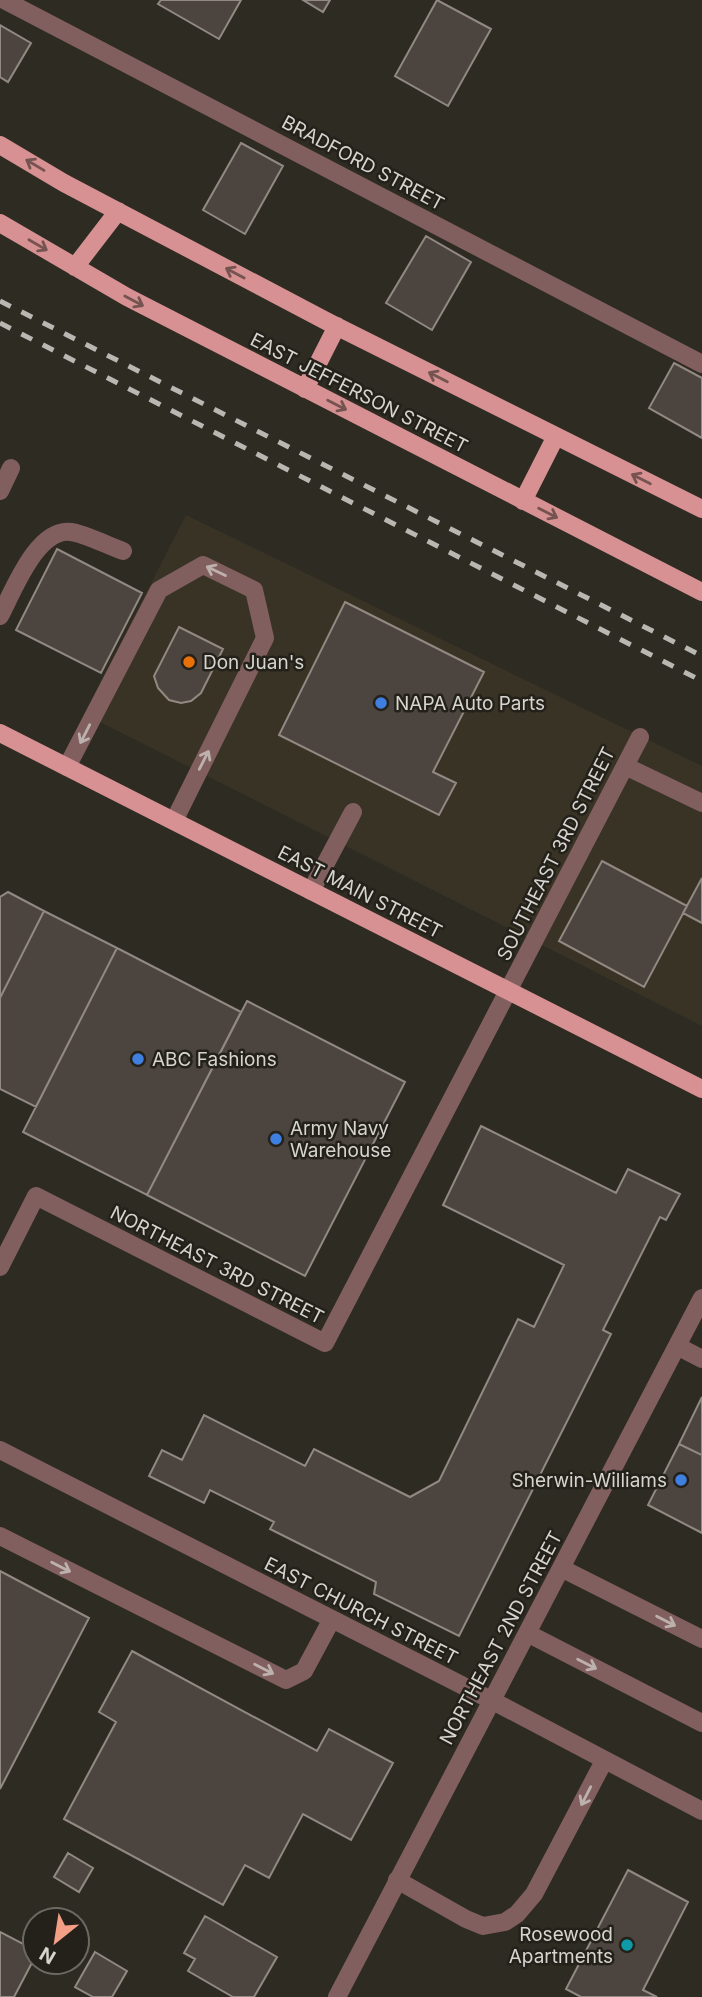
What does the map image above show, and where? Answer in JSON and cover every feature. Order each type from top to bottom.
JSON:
[{"type":"main road","points":[[0,145],[118,211],[337,326],[702,509]]},
{"type":"main road","points":[[75,267],[118,211]]},
{"type":"main road","name":"EAST JEFFERSON STREET","points":[[0,223],[127,297],[702,592]]},
{"type":"main road","points":[[305,389],[337,326]]},
{"type":"main road","points":[[523,501],[556,436]]},
{"type":"main road","name":"EAST MAIN STREET","points":[[0,733],[702,1089]]},
{"type":"street","name":"BRADFORD STREET","points":[[4,0],[702,364]]},
{"type":"street","points":[[0,491],[11,468]]},
{"type":"street","points":[[0,616],[38,547],[50,537],[69,531],[123,551]]},
{"type":"street","points":[[67,767],[159,590],[203,565],[254,590],[265,638],[174,821]]},
{"type":"street","name":"SOUTHEAST 3RD STREET","points":[[509,991],[640,737]]},
{"type":"street","points":[[625,766],[702,803]]},
{"type":"street","points":[[311,891],[353,812]]},
{"type":"street","name":"NORTHEAST 3RD STREET","points":[[0,1267],[36,1196],[325,1343],[509,991]]},
{"type":"street","name":"NORTHEAST 2ND STREET","points":[[337,1997],[702,1298]]},
{"type":"street","points":[[677,1346],[702,1359]]},
{"type":"street","name":"EAST CHURCH STREET","points":[[0,1450],[491,1700],[702,1811]]},
{"type":"street","points":[[0,1536],[286,1679],[304,1671],[332,1619]]},
{"type":"street","points":[[561,1568],[702,1639]]},
{"type":"street","points":[[527,1633],[702,1723]]},
{"type":"street","points":[[397,1880],[483,1926],[505,1922],[517,1914],[534,1894],[604,1761]]},
{"type":"shaded area","points":[[186,515],[702,766],[702,1026],[84,714]]},
{"type":"building","points":[[161,0],[241,0],[219,39],[158,4]]},
{"type":"building","points":[[303,0],[330,0],[323,12]]},
{"type":"building","points":[[437,0],[491,29],[448,106],[395,76]]},
{"type":"building","points":[[0,25],[31,43],[8,82],[0,77]]},
{"type":"building","points":[[241,143],[283,166],[245,234],[203,210]]},
{"type":"building","points":[[426,236],[471,262],[432,330],[386,303]]},
{"type":"building","points":[[674,363],[702,378],[702,438],[649,408]]},
{"type":"building","points":[[57,549],[142,593],[101,673],[16,630]]},
{"type":"building","name":"NAPA Auto Parts","points":[[345,602],[484,672],[433,772],[456,783],[439,815],[279,735]]},
{"type":"building","name":"Don Juan's","points":[[179,627],[223,649],[201,693],[191,701],[181,703],[169,700],[158,688],[154,676]]},
{"type":"building","points":[[602,861],[687,906],[644,987],[559,941]]},
{"type":"building","points":[[702,878],[702,923],[683,913]]},
{"type":"building","points":[[8,892],[44,911],[0,998],[0,897]]},
{"type":"building","points":[[44,911],[117,948],[36,1107],[0,1089],[0,998]]},
{"type":"building","name":"ABC Fashions","points":[[117,948],[241,1012],[147,1195],[23,1132]]},
{"type":"building","name":"Army Navy Warehouse","points":[[247,1001],[405,1082],[305,1276],[147,1195]]},
{"type":"building","points":[[481,1126],[616,1193],[628,1169],[680,1194],[666,1220],[660,1217],[603,1330],[611,1334],[459,1636],[374,1594],[376,1582],[270,1529],[274,1522],[210,1490],[204,1503],[149,1476],[162,1450],[182,1460],[204,1415],[305,1466],[314,1449],[410,1497],[439,1481],[518,1319],[534,1327],[564,1265],[443,1205]]},
{"type":"building","points":[[702,1397],[702,1455],[679,1444]]},
{"type":"building","name":"Sherwin-Williams","points":[[679,1444],[702,1455],[702,1533],[648,1505]]},
{"type":"building","points":[[0,1571],[89,1618],[0,1789]]},
{"type":"building","points":[[132,1651],[317,1751],[329,1729],[393,1763],[351,1840],[303,1814],[269,1878],[245,1865],[223,1905],[64,1819],[116,1722],[99,1712]]},
{"type":"building","points":[[68,1853],[93,1868],[79,1892],[54,1877]]},
{"type":"building","name":"Rosewood Apartments","points":[[628,1870],[688,1902],[643,1990],[657,1997],[581,1997],[566,1989]]},
{"type":"building","points":[[205,1916],[277,1957],[254,1997],[233,1997],[188,1971],[195,1959],[184,1953]]},
{"type":"building","points":[[0,1932],[21,1943],[21,1976],[25,1976],[14,1997],[0,1997]]},
{"type":"building","points":[[95,1952],[127,1971],[112,1997],[93,1997],[75,1987],[81,1976],[91,1976],[91,1959]]},
{"type":"railway","points":[[0,301],[702,656]]},
{"type":"railway","points":[[0,323],[702,681]]},
{"type":"place","name":"Don Juan's","points":[[189,662]]},
{"type":"place","name":"NAPA Auto Parts","points":[[381,703]]},
{"type":"place","name":"ABC Fashions","points":[[138,1059]]},
{"type":"place","name":"Army Navy Warehouse","points":[[276,1139]]},
{"type":"place","name":"Sherwin-Williams","points":[[681,1480]]},
{"type":"place","name":"Rosewood Apartments","points":[[627,1945]]}]
